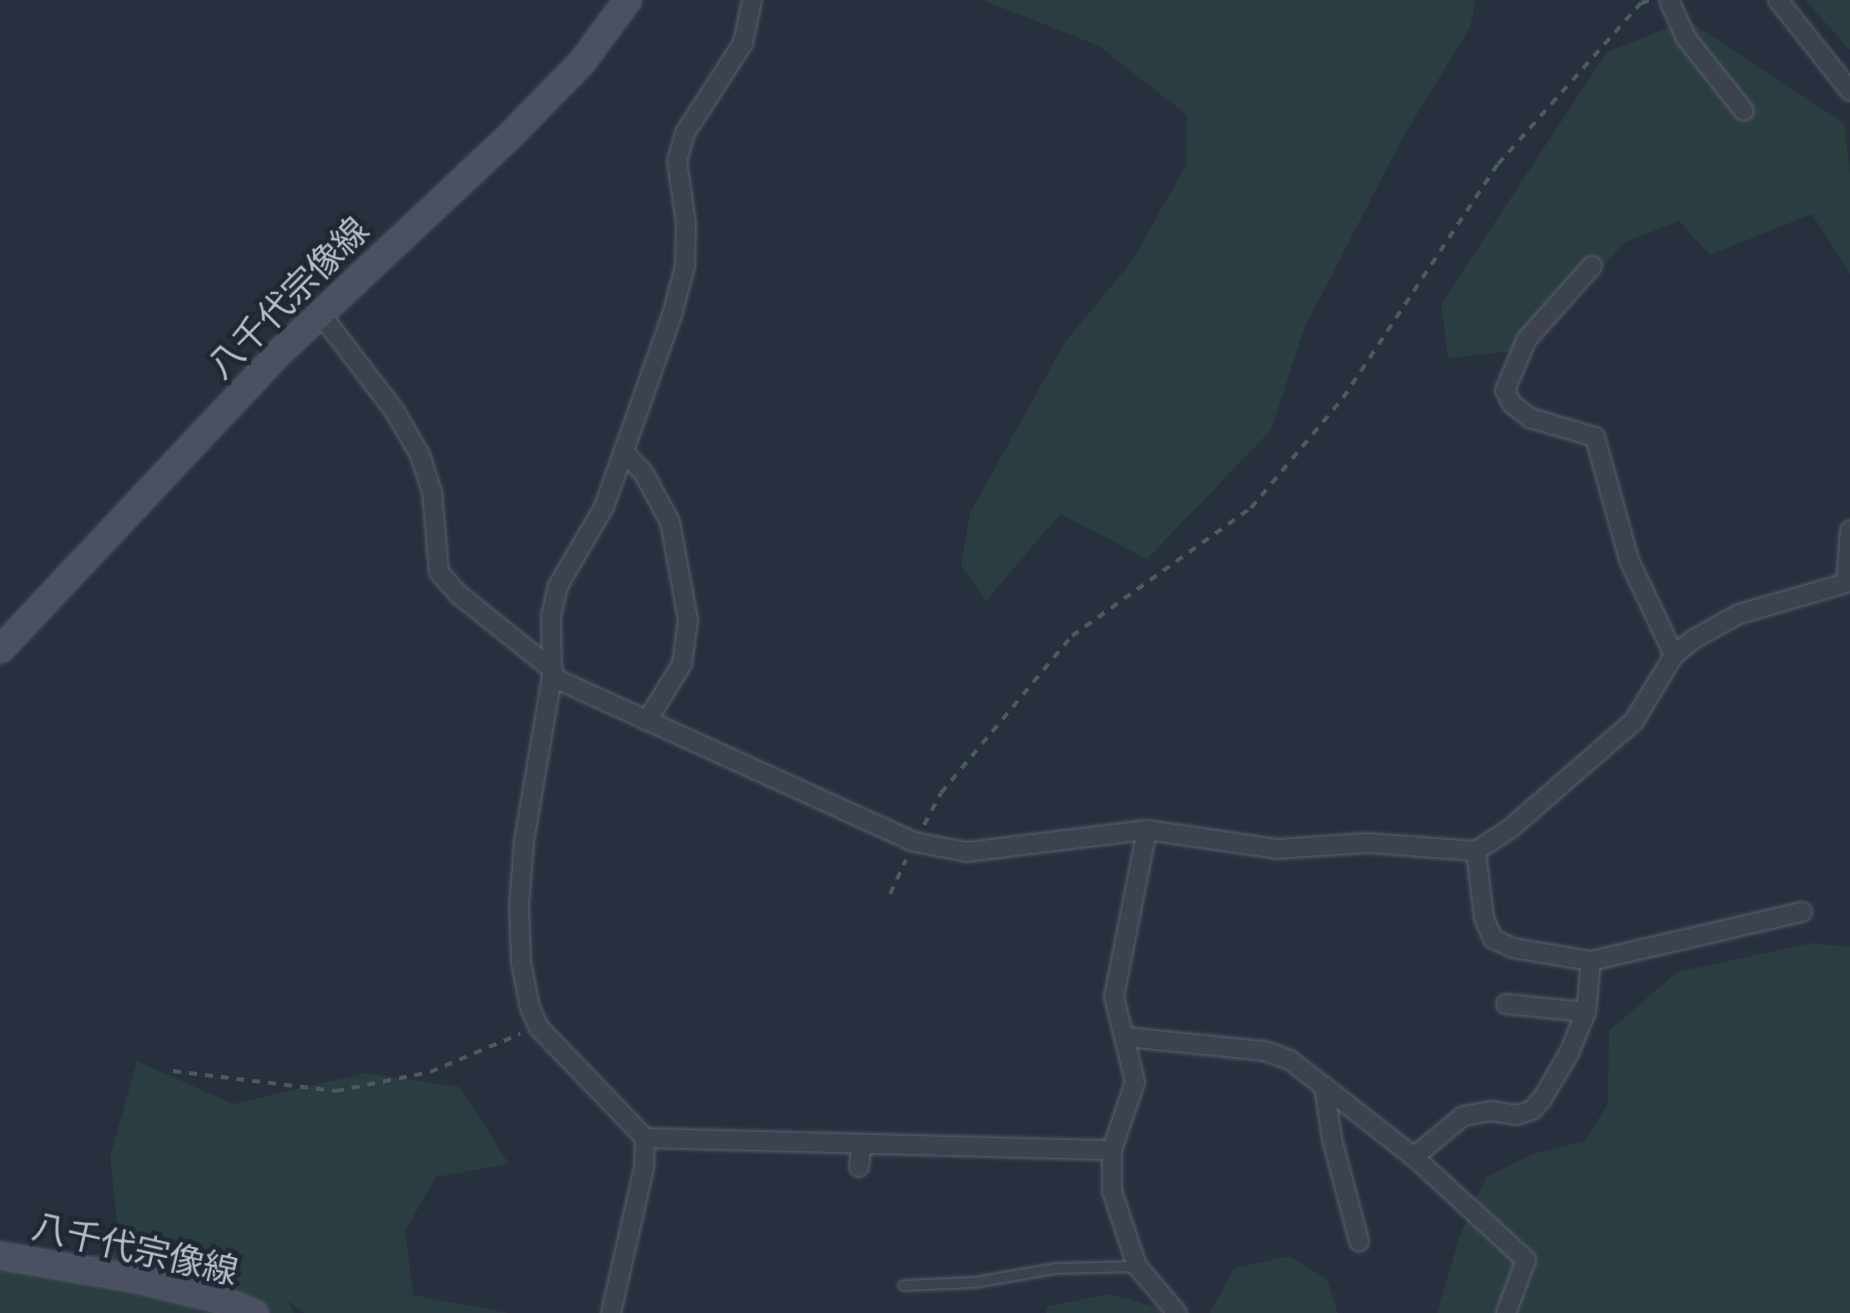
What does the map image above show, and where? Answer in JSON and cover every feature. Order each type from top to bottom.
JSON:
[{"type":"main road","name":"八千代宗像線","points":[[0,649],[320,312],[512,133],[582,60],[626,0]]},
{"type":"main road","name":"八千代宗像線","points":[[0,1255],[140,1278],[216,1298],[254,1313]]},
{"type":"street","points":[[752,0],[743,43],[681,147],[677,162],[686,223],[685,266],[604,507],[558,586],[551,616],[553,674],[524,842],[519,906],[522,962],[530,1008],[539,1028],[645,1138],[1112,1150]]},
{"type":"street","points":[[1669,0],[1686,38],[1744,111]]},
{"type":"street","points":[[1778,0],[1850,91]]},
{"type":"street","points":[[1592,266],[1528,339],[1506,390],[1512,404],[1530,418],[1595,437],[1629,560],[1674,656]]},
{"type":"street","points":[[320,312],[394,410],[420,455],[432,491],[439,572],[457,593],[553,674],[646,721],[914,842],[967,852],[1148,830],[1277,849],[1367,843],[1476,851],[1512,828],[1634,721],[1674,656],[1739,614],[1848,582],[1850,530]]},
{"type":"street","points":[[622,452],[643,472],[670,522],[688,620],[682,664],[646,721]]},
{"type":"street","points":[[1148,830],[1114,997],[1115,1013],[1126,1038],[1136,1082],[1112,1150],[1112,1191],[1137,1266],[1177,1313]]},
{"type":"street","points":[[1476,851],[1484,918],[1492,939],[1513,948],[1591,961],[1802,912]]},
{"type":"street","points":[[1414,1156],[1462,1116],[1490,1111],[1517,1115],[1532,1110],[1570,1053],[1586,1012],[1591,961]]},
{"type":"street","points":[[1506,1004],[1586,1012]]},
{"type":"street","points":[[1126,1038],[1265,1051],[1290,1060],[1414,1156],[1526,1260],[1506,1313]]},
{"type":"street","points":[[1324,1086],[1332,1139],[1359,1242]]},
{"type":"street","points":[[611,1313],[644,1168],[645,1138]]},
{"type":"street","points":[[859,1167],[862,1144]]},
{"type":"lane","points":[[902,1286],[974,1282],[1056,1268],[1137,1266]]},
{"type":"path","points":[[890,894],[940,792],[1072,636],[1251,508],[1343,398],[1498,164],[1641,3],[1651,0]]},
{"type":"path","points":[[173,1071],[336,1091],[430,1072],[484,1046],[539,1028]]},
{"type":"shaded area","points":[[983,0],[1476,0],[1470,27],[1402,139],[1304,329],[1271,430],[1147,559],[1060,514],[986,601],[961,566],[970,513],[1065,342],[1132,261],[1186,165],[1187,115],[1099,46]]},
{"type":"shaded area","points":[[1805,0],[1850,0],[1850,50]]},
{"type":"shaded area","points":[[1688,20],[1844,123],[1850,172],[1850,274],[1812,214],[1710,255],[1679,221],[1625,242],[1525,350],[1448,358],[1441,304],[1607,52]]},
{"type":"shaded area","points":[[1812,943],[1850,947],[1850,1313],[1437,1313],[1459,1238],[1486,1177],[1533,1154],[1585,1141],[1608,1103],[1609,1031],[1677,972]]},
{"type":"shaded area","points":[[137,1061],[233,1104],[366,1073],[460,1087],[509,1164],[436,1177],[405,1231],[413,1295],[509,1313],[305,1313],[288,1301],[294,1313],[0,1313],[0,1269],[120,1251],[110,1157]]},
{"type":"shaded area","points":[[1289,1256],[1327,1279],[1338,1313],[1210,1313],[1234,1268]]},
{"type":"shaded area","points":[[1110,1294],[1176,1313],[1046,1313],[1048,1306]]}]
